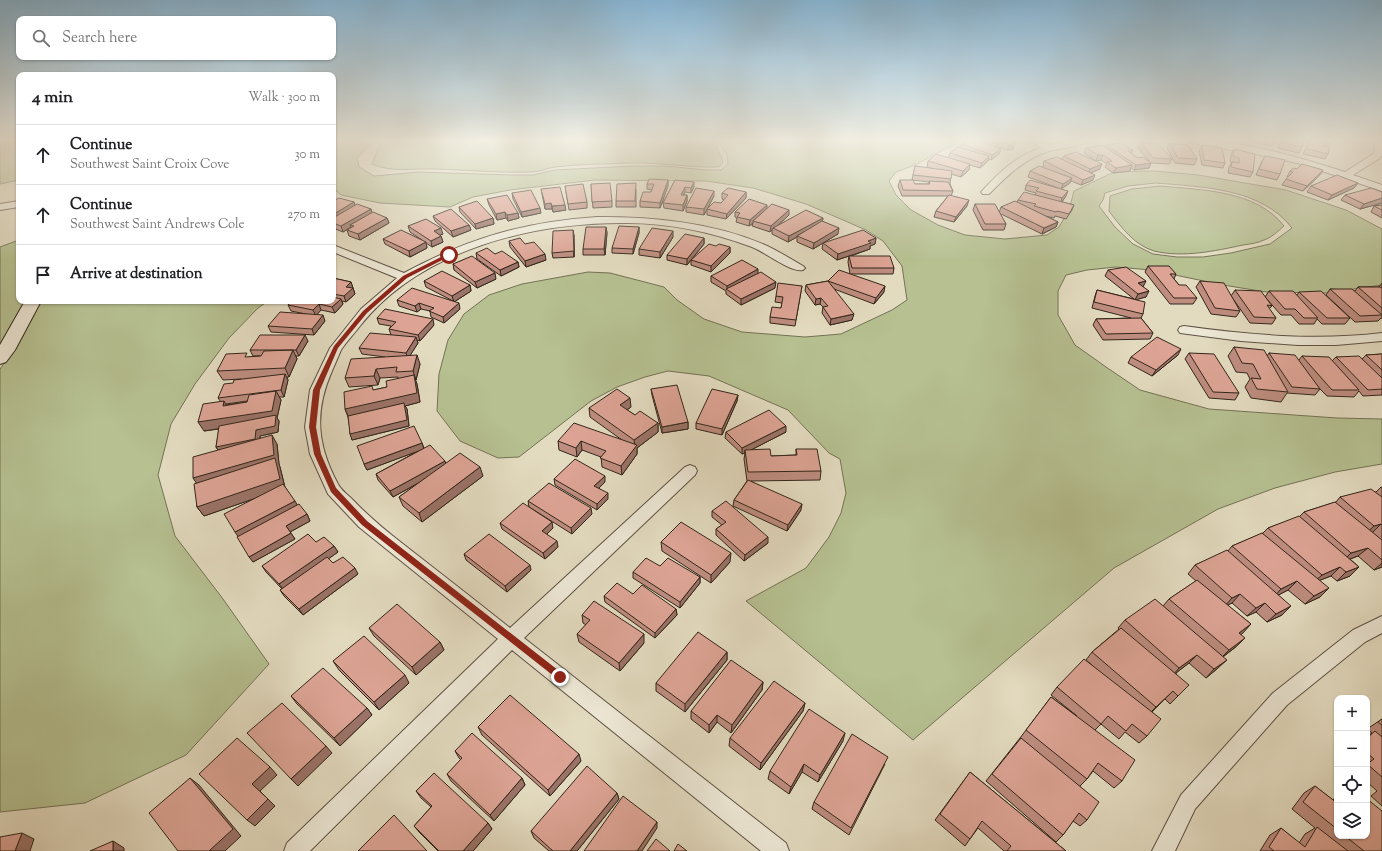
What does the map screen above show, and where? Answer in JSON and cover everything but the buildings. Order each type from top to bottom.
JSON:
[{"type":"street","points":[[986,192],[998,180]]},
{"type":"street","points":[[1360,180],[1382,188]]},
{"type":"street","points":[[0,207],[16,204]]},
{"type":"street","points":[[0,216],[16,213]]},
{"type":"street","points":[[778,851],[365,523],[333,490],[318,454],[312,427],[316,390],[336,348],[365,312],[405,277],[438,260],[503,235],[539,226],[580,221],[612,220],[657,222],[680,225],[726,235],[757,246],[799,268]]},
{"type":"street","points":[[336,249],[405,277]]},
{"type":"street","points":[[0,358],[9,346],[31,304]]},
{"type":"street","points":[[1184,330],[1241,338],[1287,340],[1335,341],[1382,338]]},
{"type":"street","points":[[295,851],[512,639],[690,470]]},
{"type":"street","points":[[1163,851],[1188,802],[1280,699],[1359,636],[1382,624]]},
{"type":"green space","points":[[0,180],[16,180],[16,181],[0,184]]},
{"type":"green space","points":[[336,180],[890,180],[889,181],[896,195],[911,210],[938,225],[965,235],[1005,239],[1047,235],[1059,227],[1069,210],[1074,191],[1098,180],[1226,180],[1286,190],[1346,210],[1382,229],[1382,285],[1326,293],[1266,292],[1223,285],[1151,270],[1116,267],[1087,270],[1066,275],[1058,291],[1058,315],[1075,345],[1140,390],[1209,409],[1337,418],[1382,419],[1382,464],[1335,472],[1275,488],[1218,509],[1114,568],[913,740],[746,601],[806,568],[829,537],[841,513],[846,493],[840,459],[829,453],[788,410],[709,376],[668,371],[617,387],[591,401],[519,457],[498,458],[460,441],[437,411],[439,374],[448,340],[464,314],[489,295],[522,284],[588,272],[610,273],[664,287],[677,300],[704,319],[742,332],[805,337],[841,334],[892,310],[907,300],[902,266],[883,241],[866,230],[806,204],[753,188],[706,181],[595,180],[510,190],[473,197],[450,207],[380,203],[341,195],[336,191]],"holes":[[[1156,183],[1212,188],[1248,197],[1279,215],[1292,228],[1270,244],[1231,253],[1203,257],[1177,257],[1153,254],[1133,244],[1115,227],[1099,206],[1105,193],[1128,186]]]},
{"type":"green space","points":[[1160,186],[1210,191],[1244,199],[1259,205],[1272,214],[1284,226],[1269,238],[1254,243],[1188,254],[1154,251],[1134,240],[1118,223],[1109,211],[1110,196],[1132,189]]},
{"type":"green space","points":[[16,241],[16,304],[24,304],[0,347],[0,247]]},
{"type":"green space","points":[[39,304],[264,304],[229,338],[195,384],[171,424],[158,475],[175,536],[223,599],[269,664],[186,755],[85,803],[0,812],[0,369],[18,344]]},
{"type":"route","points":[[449,255],[405,277],[365,312],[336,348],[316,390],[312,427],[318,454],[333,490],[365,523],[560,677]]}]
